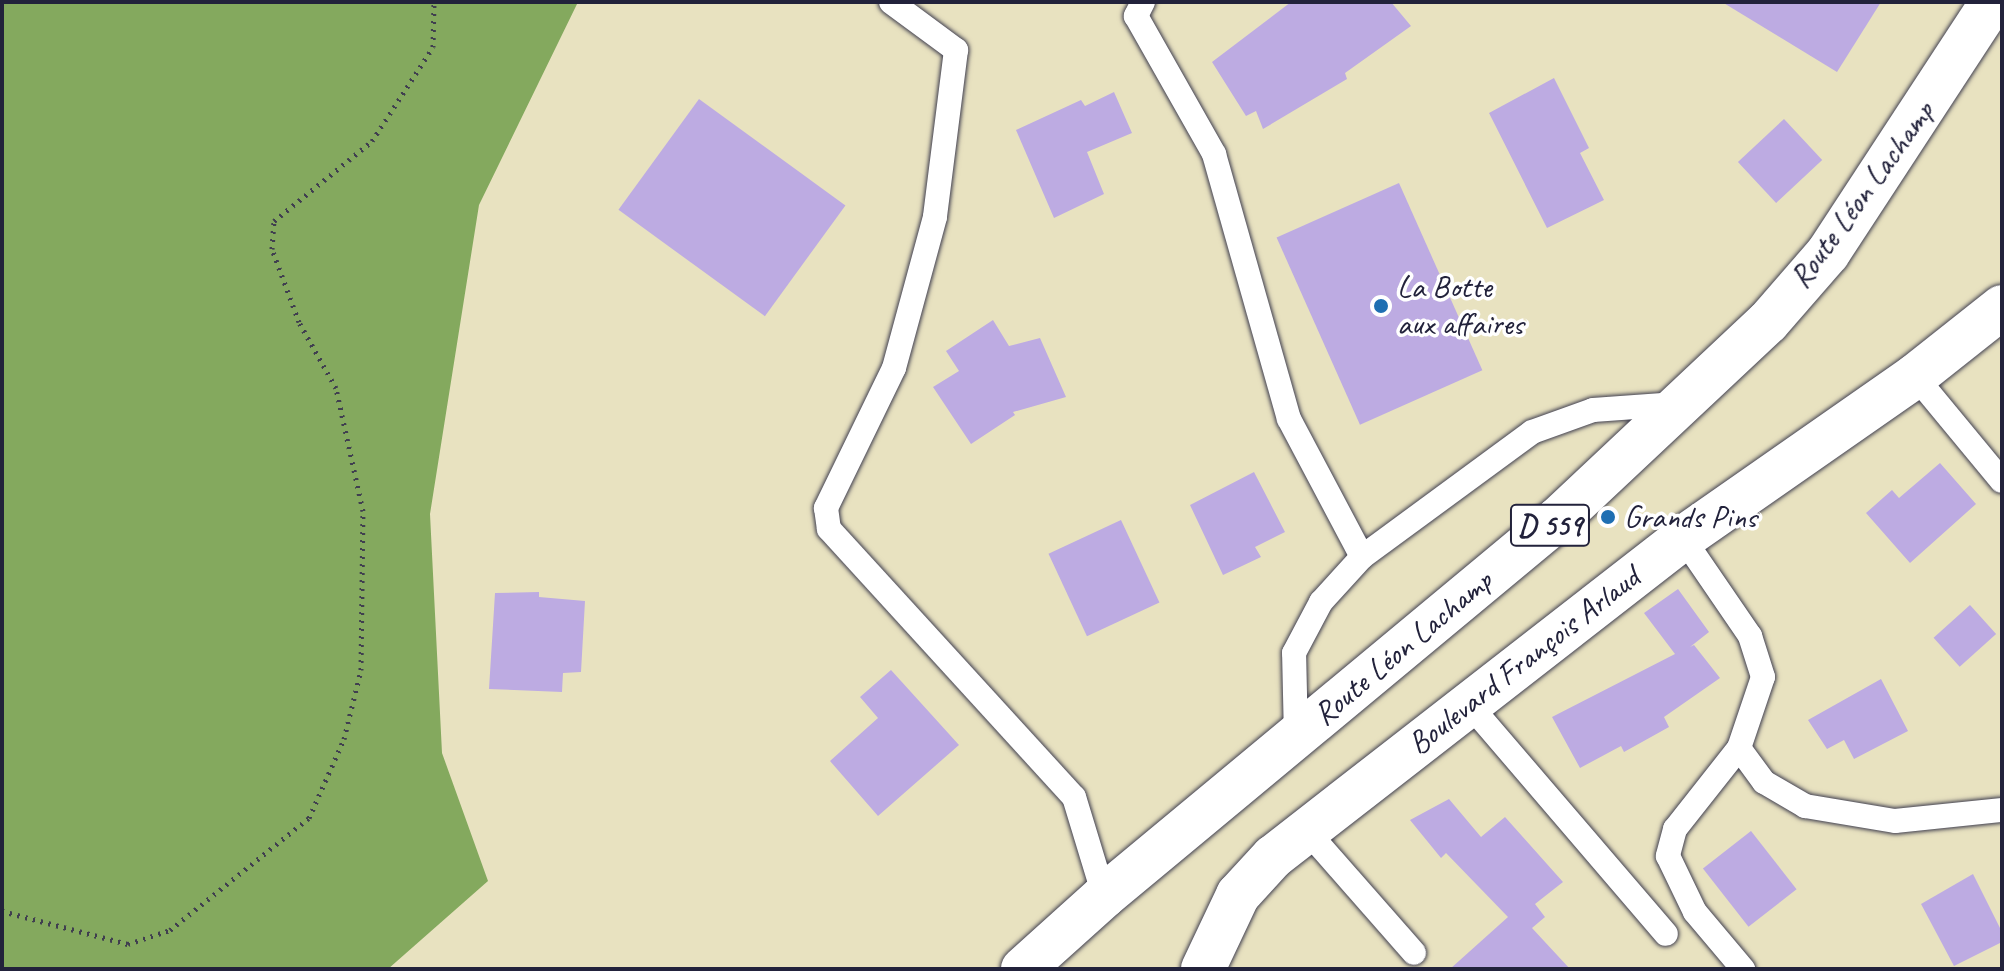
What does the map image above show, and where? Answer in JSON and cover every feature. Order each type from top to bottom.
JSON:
[{"type":"main road","name":"Route Léon Lachamp","points":[[1023,969],[1104,896],[1558,519],[1768,322],[1828,253],[1992,2]]},
{"type":"main road","name":"Boulevard François Arlaud","points":[[1203,969],[1238,895],[1273,857],[1683,538],[1915,376],[2002,307]]},
{"type":"lane","points":[[891,2],[956,50],[935,217],[894,368],[826,508],[829,529],[1074,797],[1104,896]]},
{"type":"lane","points":[[1143,2],[1136,16],[1214,154],[1289,419],[1362,557]]},
{"type":"lane","points":[[1915,376],[2002,481]]},
{"type":"lane","points":[[1296,738],[1294,653],[1321,602],[1362,557],[1532,432],[1593,410],[1683,404]]},
{"type":"lane","points":[[1683,538],[1750,636],[1763,677],[1739,748],[1675,829],[1668,856],[1695,912],[1743,969]]},
{"type":"lane","points":[[1468,703],[1666,934]]},
{"type":"lane","points":[[1739,748],[1764,782],[1805,806],[1895,821],[2002,810]]},
{"type":"lane","points":[[1307,831],[1414,953]]},
{"type":"path","points":[[2,911],[128,944],[170,930],[309,818],[344,739],[361,670],[363,511],[336,388],[293,307],[272,249],[274,221],[372,141],[433,47],[434,2]]},
{"type":"green space","points":[[2,2],[578,2],[479,205],[430,514],[442,753],[488,881],[388,969],[2,969]]},
{"type":"building","points":[[1291,2],[1391,2],[1411,26],[1345,73],[1347,79],[1263,129],[1256,111],[1246,116],[1212,62]]},
{"type":"building","points":[[1722,2],[1881,2],[1837,72]]},
{"type":"building","points":[[1554,78],[1589,148],[1580,153],[1604,200],[1547,228],[1489,113]]},
{"type":"building","points":[[1114,92],[1132,133],[1087,152],[1104,194],[1054,218],[1016,130],[1081,100],[1085,106]]},
{"type":"building","points":[[699,99],[845,205],[765,316],[618,210]]},
{"type":"building","points":[[1784,119],[1822,160],[1776,203],[1738,162]]},
{"type":"building","name":"La Botte aux affaires","points":[[1399,183],[1482,370],[1360,425],[1277,238]]},
{"type":"building","points":[[993,320],[1009,346],[1040,338],[1066,397],[1013,412],[1015,415],[971,444],[933,387],[959,371],[946,351]]},
{"type":"building","points":[[1940,463],[1976,504],[1910,563],[1866,513],[1892,490],[1899,498]]},
{"type":"building","points":[[1254,472],[1285,532],[1255,547],[1261,557],[1223,575],[1190,505]]},
{"type":"building","points":[[1121,520],[1159,602],[1087,636],[1048,554]]},
{"type":"building","points":[[1678,589],[1709,632],[1690,647],[1694,645],[1720,678],[1664,717],[1669,727],[1624,752],[1621,746],[1580,768],[1552,717],[1675,654],[1644,613]]},
{"type":"building","points":[[539,592],[539,597],[585,601],[581,672],[563,673],[562,692],[489,689],[495,593]]},
{"type":"building","points":[[1970,605],[1996,634],[1960,667],[1934,638]]},
{"type":"building","points":[[891,670],[959,745],[878,816],[830,761],[878,718],[860,697]]},
{"type":"building","points":[[1881,679],[1908,731],[1854,759],[1844,740],[1827,749],[1808,720]]},
{"type":"building","points":[[1449,799],[1481,837],[1505,817],[1563,882],[1535,904],[1545,917],[1532,928],[1570,969],[1450,969],[1508,917],[1446,853],[1441,858],[1410,820]]},
{"type":"building","points":[[1751,831],[1797,889],[1748,927],[1703,869]]},
{"type":"building","points":[[1973,874],[2002,932],[2002,942],[1954,966],[1921,904]]},
{"type":"place","name":"La Botte aux affaires","points":[[1381,306]]},
{"type":"place","name":"Grands Pins","points":[[1608,517]]}]
